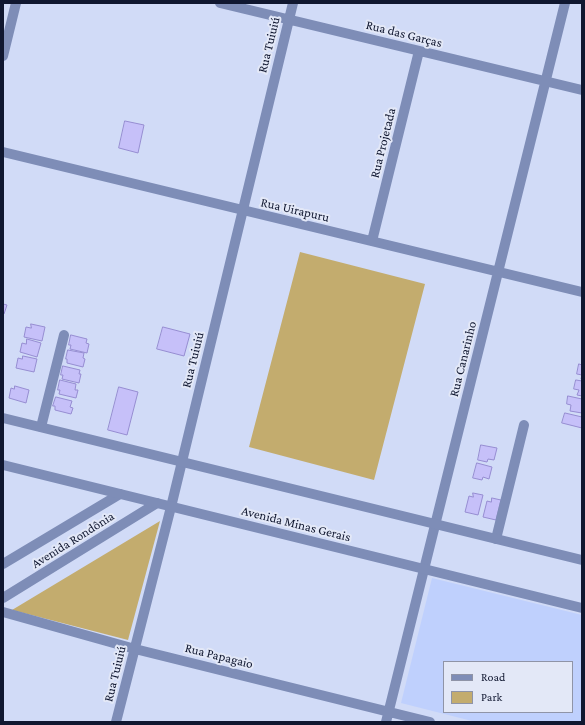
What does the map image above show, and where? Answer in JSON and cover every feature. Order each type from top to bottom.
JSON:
[{"type":"street","points":[[3,56],[16,3]]},
{"type":"street","name":"Rua das Garças","points":[[220,3],[582,90]]},
{"type":"street","name":"Rua Tuiuiú","points":[[116,722],[171,507],[293,3]]},
{"type":"street","name":"Rua Canarinho","points":[[386,722],[565,3]]},
{"type":"street","name":"Rua Projetada","points":[[372,241],[419,51]]},
{"type":"street","name":"Rua Uirapuru","points":[[3,152],[582,292]]},
{"type":"street","points":[[41,427],[64,335]]},
{"type":"street","points":[[3,418],[582,560]]},
{"type":"street","points":[[496,539],[524,425]]},
{"type":"street","name":"Avenida Minas Gerais","points":[[3,465],[582,608]]},
{"type":"street","name":"Avenida Rondônia","points":[[3,564],[120,494]]},
{"type":"street","name":"Avenida Rondônia","points":[[3,598],[157,503]]},
{"type":"street","name":"Rua Papagaio","points":[[3,612],[135,649],[430,722]]},
{"type":"shaded area","points":[[432,578],[582,615],[582,722],[476,722],[401,703]]},
{"type":"green space","points":[[300,252],[425,284],[374,480],[249,447]]},
{"type":"green space","points":[[160,521],[128,640],[12,610]]},
{"type":"building","points":[[125,121],[144,125],[138,153],[119,148]]},
{"type":"building","points":[[3,304],[7,305],[4,314],[3,314]]},
{"type":"building","points":[[31,324],[45,327],[42,341],[24,337],[26,327],[31,328]]},
{"type":"building","points":[[163,327],[190,334],[184,356],[157,349]]},
{"type":"building","points":[[71,335],[87,339],[86,343],[89,344],[87,353],[70,349],[71,345],[69,345]]},
{"type":"building","points":[[27,339],[41,343],[37,357],[20,352],[22,343],[26,344]]},
{"type":"building","points":[[68,350],[84,353],[83,358],[85,359],[83,367],[67,363],[66,359]]},
{"type":"building","points":[[23,356],[37,359],[34,372],[16,368],[18,358],[22,359]]},
{"type":"building","points":[[579,364],[582,365],[582,375],[577,374]]},
{"type":"building","points":[[63,366],[80,370],[79,374],[81,374],[79,383],[62,379],[63,375],[61,375]]},
{"type":"building","points":[[60,380],[76,384],[75,390],[78,390],[76,398],[59,394],[60,390],[58,390]]},
{"type":"building","points":[[576,380],[582,381],[582,396],[577,395],[579,390],[574,389]]},
{"type":"building","points":[[15,386],[29,390],[26,403],[9,398],[11,388],[14,389]]},
{"type":"building","points":[[119,387],[138,392],[127,435],[108,430]]},
{"type":"building","points":[[568,396],[582,399],[582,413],[570,411],[571,405],[567,404]]},
{"type":"building","points":[[56,397],[72,401],[70,407],[73,408],[71,414],[55,410],[55,406],[53,406]]},
{"type":"building","points":[[565,413],[582,417],[582,428],[562,423]]},
{"type":"building","points":[[481,445],[497,448],[494,460],[488,459],[487,462],[478,460]]},
{"type":"building","points":[[477,463],[492,467],[489,479],[483,477],[482,480],[473,478]]},
{"type":"building","points":[[473,493],[483,495],[478,515],[465,512],[469,496],[473,497]]},
{"type":"building","points":[[492,498],[501,500],[496,520],[483,517],[487,501],[491,502]]}]
